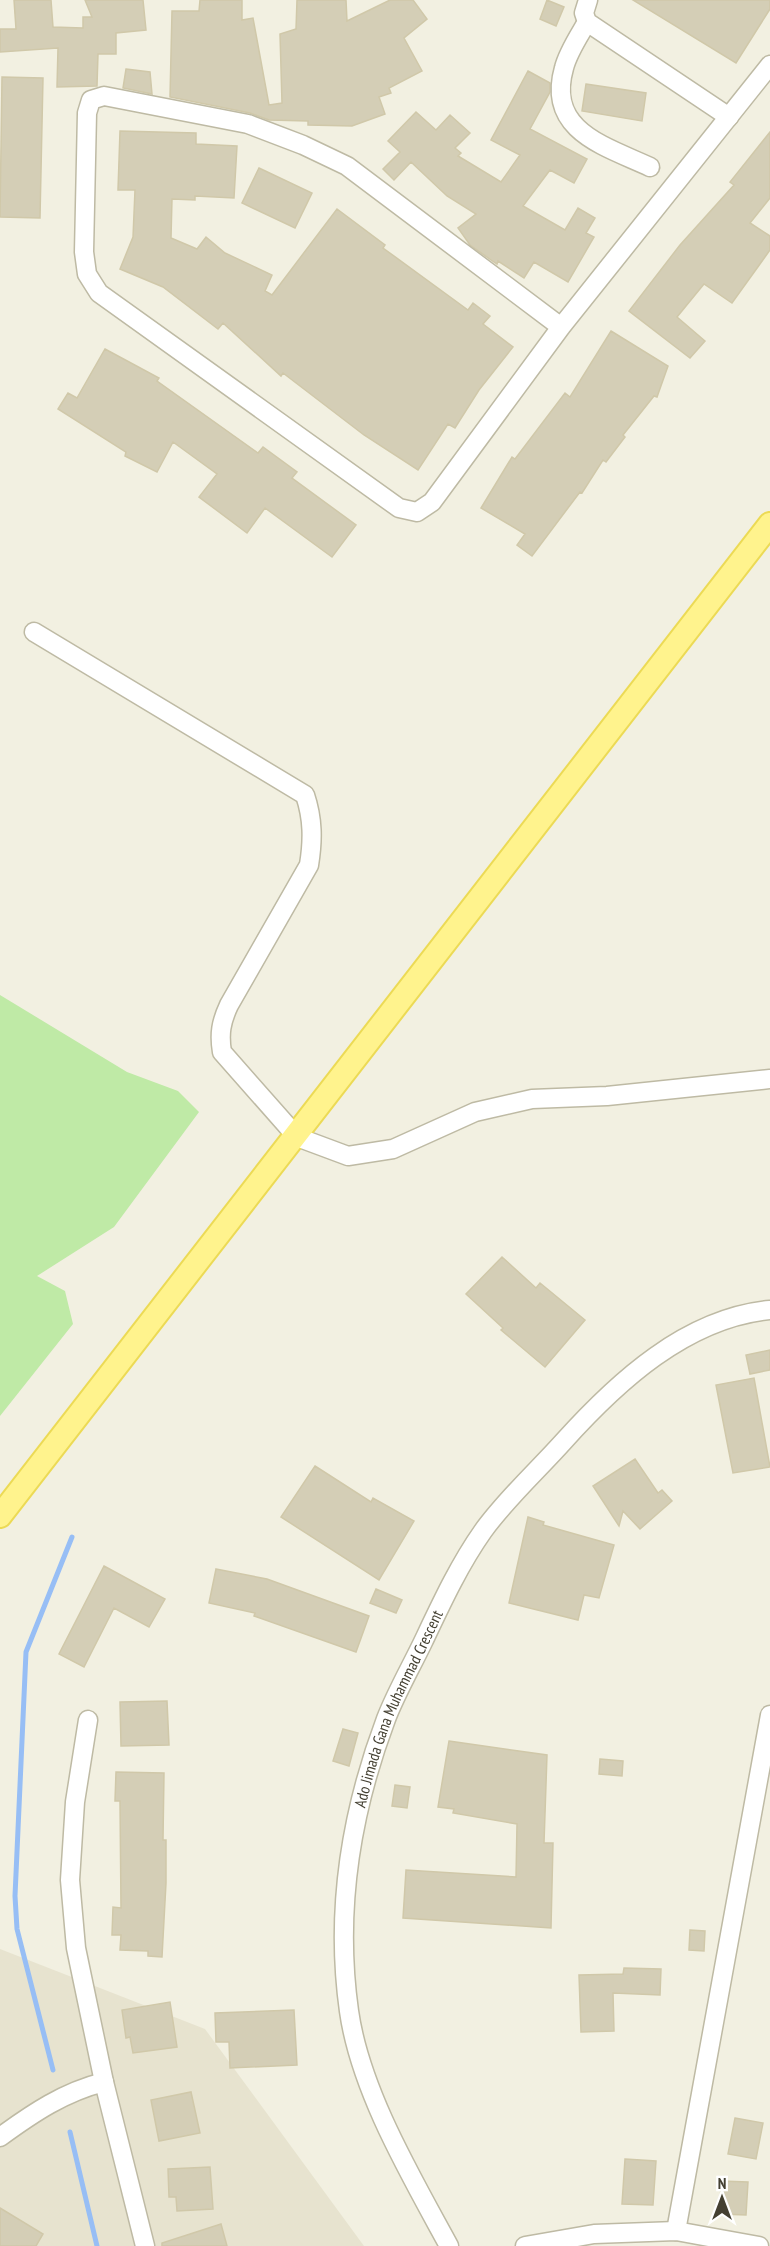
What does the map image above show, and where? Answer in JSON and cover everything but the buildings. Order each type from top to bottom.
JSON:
[{"type":"main road","points":[[0,1516],[297,1137],[415,979],[770,524]]},
{"type":"street","points":[[588,0],[584,13],[587,22],[729,117]]},
{"type":"street","points":[[587,22],[564,67],[561,92],[565,116],[590,139],[650,167]]},
{"type":"street","points":[[561,327],[347,166],[303,145],[248,124],[104,96],[91,100],[87,113],[84,252],[87,274],[99,293],[399,508],[417,512],[432,502],[561,327],[770,64]]},
{"type":"street","points":[[34,632],[305,795],[312,815],[312,846],[309,865],[229,1005],[221,1021],[220,1037],[222,1052],[297,1137],[348,1156],[393,1149],[475,1112],[532,1099],[607,1096],[770,1078]]},
{"type":"street","name":"Ado Jimada Gana Muhammad Crescent","points":[[449,2246],[410,2175],[363,2069],[349,2012],[344,1944],[347,1869],[358,1805],[387,1718],[445,1595],[483,1531],[593,1408],[636,1370],[672,1345],[709,1327],[750,1312],[770,1310]]},
{"type":"street","points":[[676,2231],[770,1715]]},
{"type":"street","points":[[88,1720],[75,1802],[70,1880],[76,1948],[104,2082],[145,2246]]},
{"type":"street","points":[[0,2137],[47,2104],[81,2088],[104,2082]]},
{"type":"street","points":[[525,2246],[594,2234],[676,2231],[759,2246]]},
{"type":"shaded area","points":[[0,1949],[205,2029],[364,2246],[0,2246]]},
{"type":"green space","points":[[0,995],[127,1072],[178,1091],[199,1112],[114,1227],[37,1276],[65,1291],[73,1324],[0,1416]]},
{"type":"waterway","points":[[53,2070],[17,1929],[15,1896],[26,1652],[72,1537]]},
{"type":"waterway","points":[[70,2132],[97,2246]]}]
